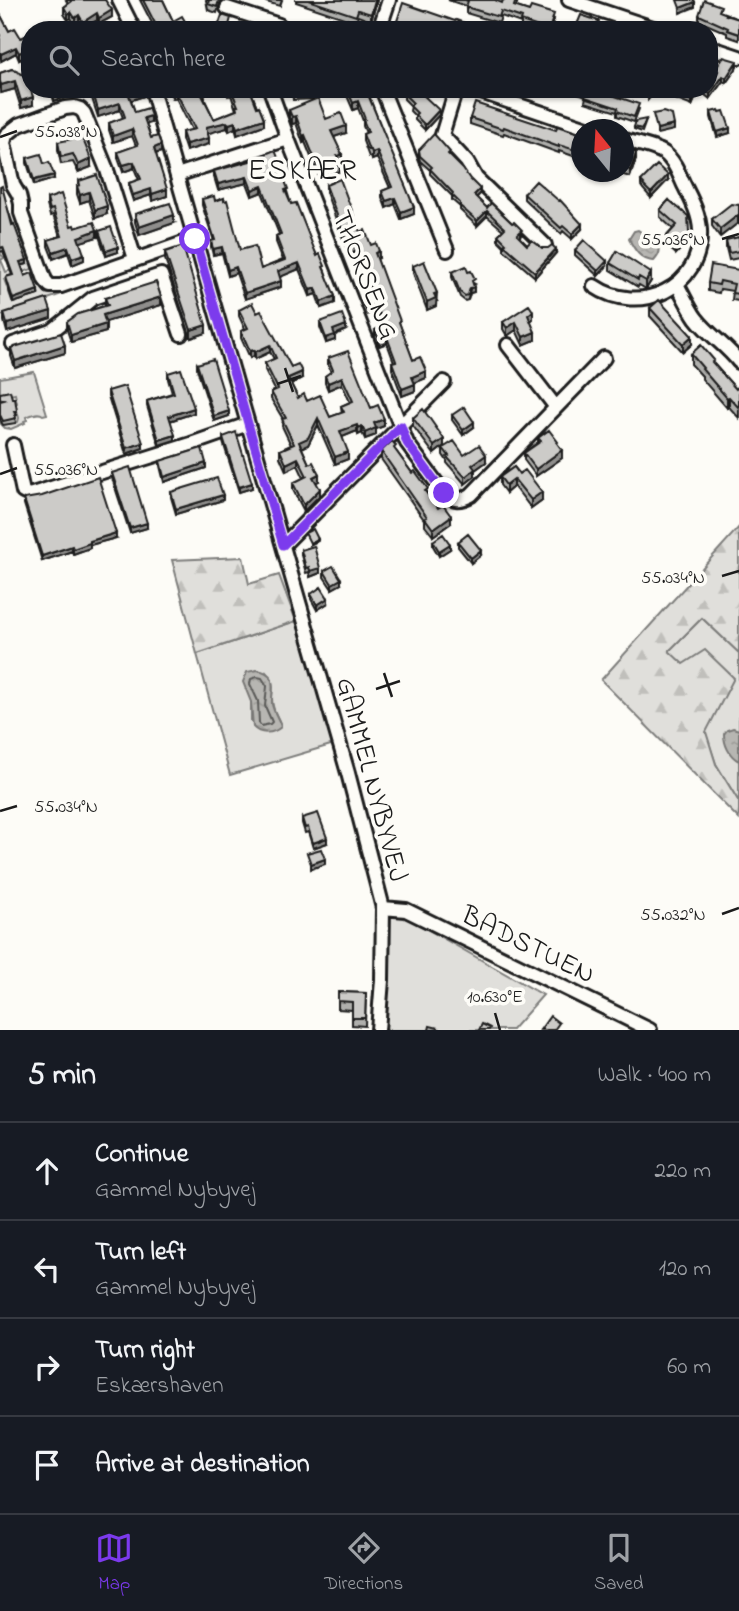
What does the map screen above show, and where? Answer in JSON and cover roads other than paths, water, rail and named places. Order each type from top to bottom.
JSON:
[{"type":"street","points":[[119,0],[130,21]]},
{"type":"street","points":[[382,21],[389,0]]},
{"type":"street","points":[[569,0],[632,21]]},
{"type":"street","points":[[227,8],[260,21]]},
{"type":"street","points":[[718,50],[739,57]]},
{"type":"street","name":"GAMMEL NYBYVEJ","points":[[155,98],[348,773],[383,908],[378,1030]]},
{"type":"street","name":"THORSENG","points":[[273,98],[407,443],[444,493],[452,499],[461,500],[471,495],[555,406]]},
{"type":"street","points":[[386,98],[447,250]]},
{"type":"street","points":[[453,98],[442,135],[467,162],[476,178],[545,245]]},
{"type":"street","points":[[499,98],[571,123]]},
{"type":"street","points":[[141,281],[134,260],[107,170],[84,113],[74,107],[65,108],[9,131],[4,143],[13,186],[18,192],[20,213],[48,285],[61,286],[134,260],[195,239]]},
{"type":"street","points":[[177,174],[288,139]]},
{"type":"street","points":[[594,286],[612,296],[635,299],[657,295],[677,284],[692,266],[696,255],[700,232],[695,209],[673,162],[664,153],[634,142]]},
{"type":"street","points":[[13,344],[52,331],[93,298],[161,275],[181,334]]},
{"type":"street","points":[[677,284],[696,317],[739,362]]},
{"type":"street","points":[[508,345],[555,406],[604,358]]},
{"type":"street","points":[[283,545],[443,382]]},
{"type":"street","points":[[13,445],[23,492],[29,495],[248,424]]},
{"type":"street","name":"BADSTUEN","points":[[383,908],[406,910],[650,1030]]},
{"type":"water","points":[[638,230],[659,247],[660,251],[654,261],[642,257],[629,239],[634,231]]},
{"type":"water","points":[[257,670],[268,674],[272,682],[272,704],[281,727],[270,732],[259,731],[253,727],[251,702],[243,682],[247,672]]},
{"type":"water","points":[[733,728],[739,730],[739,761],[730,753],[725,742],[724,734]]},
{"type":"district","name":"ESKÆR","points":[[303,169]]}]
